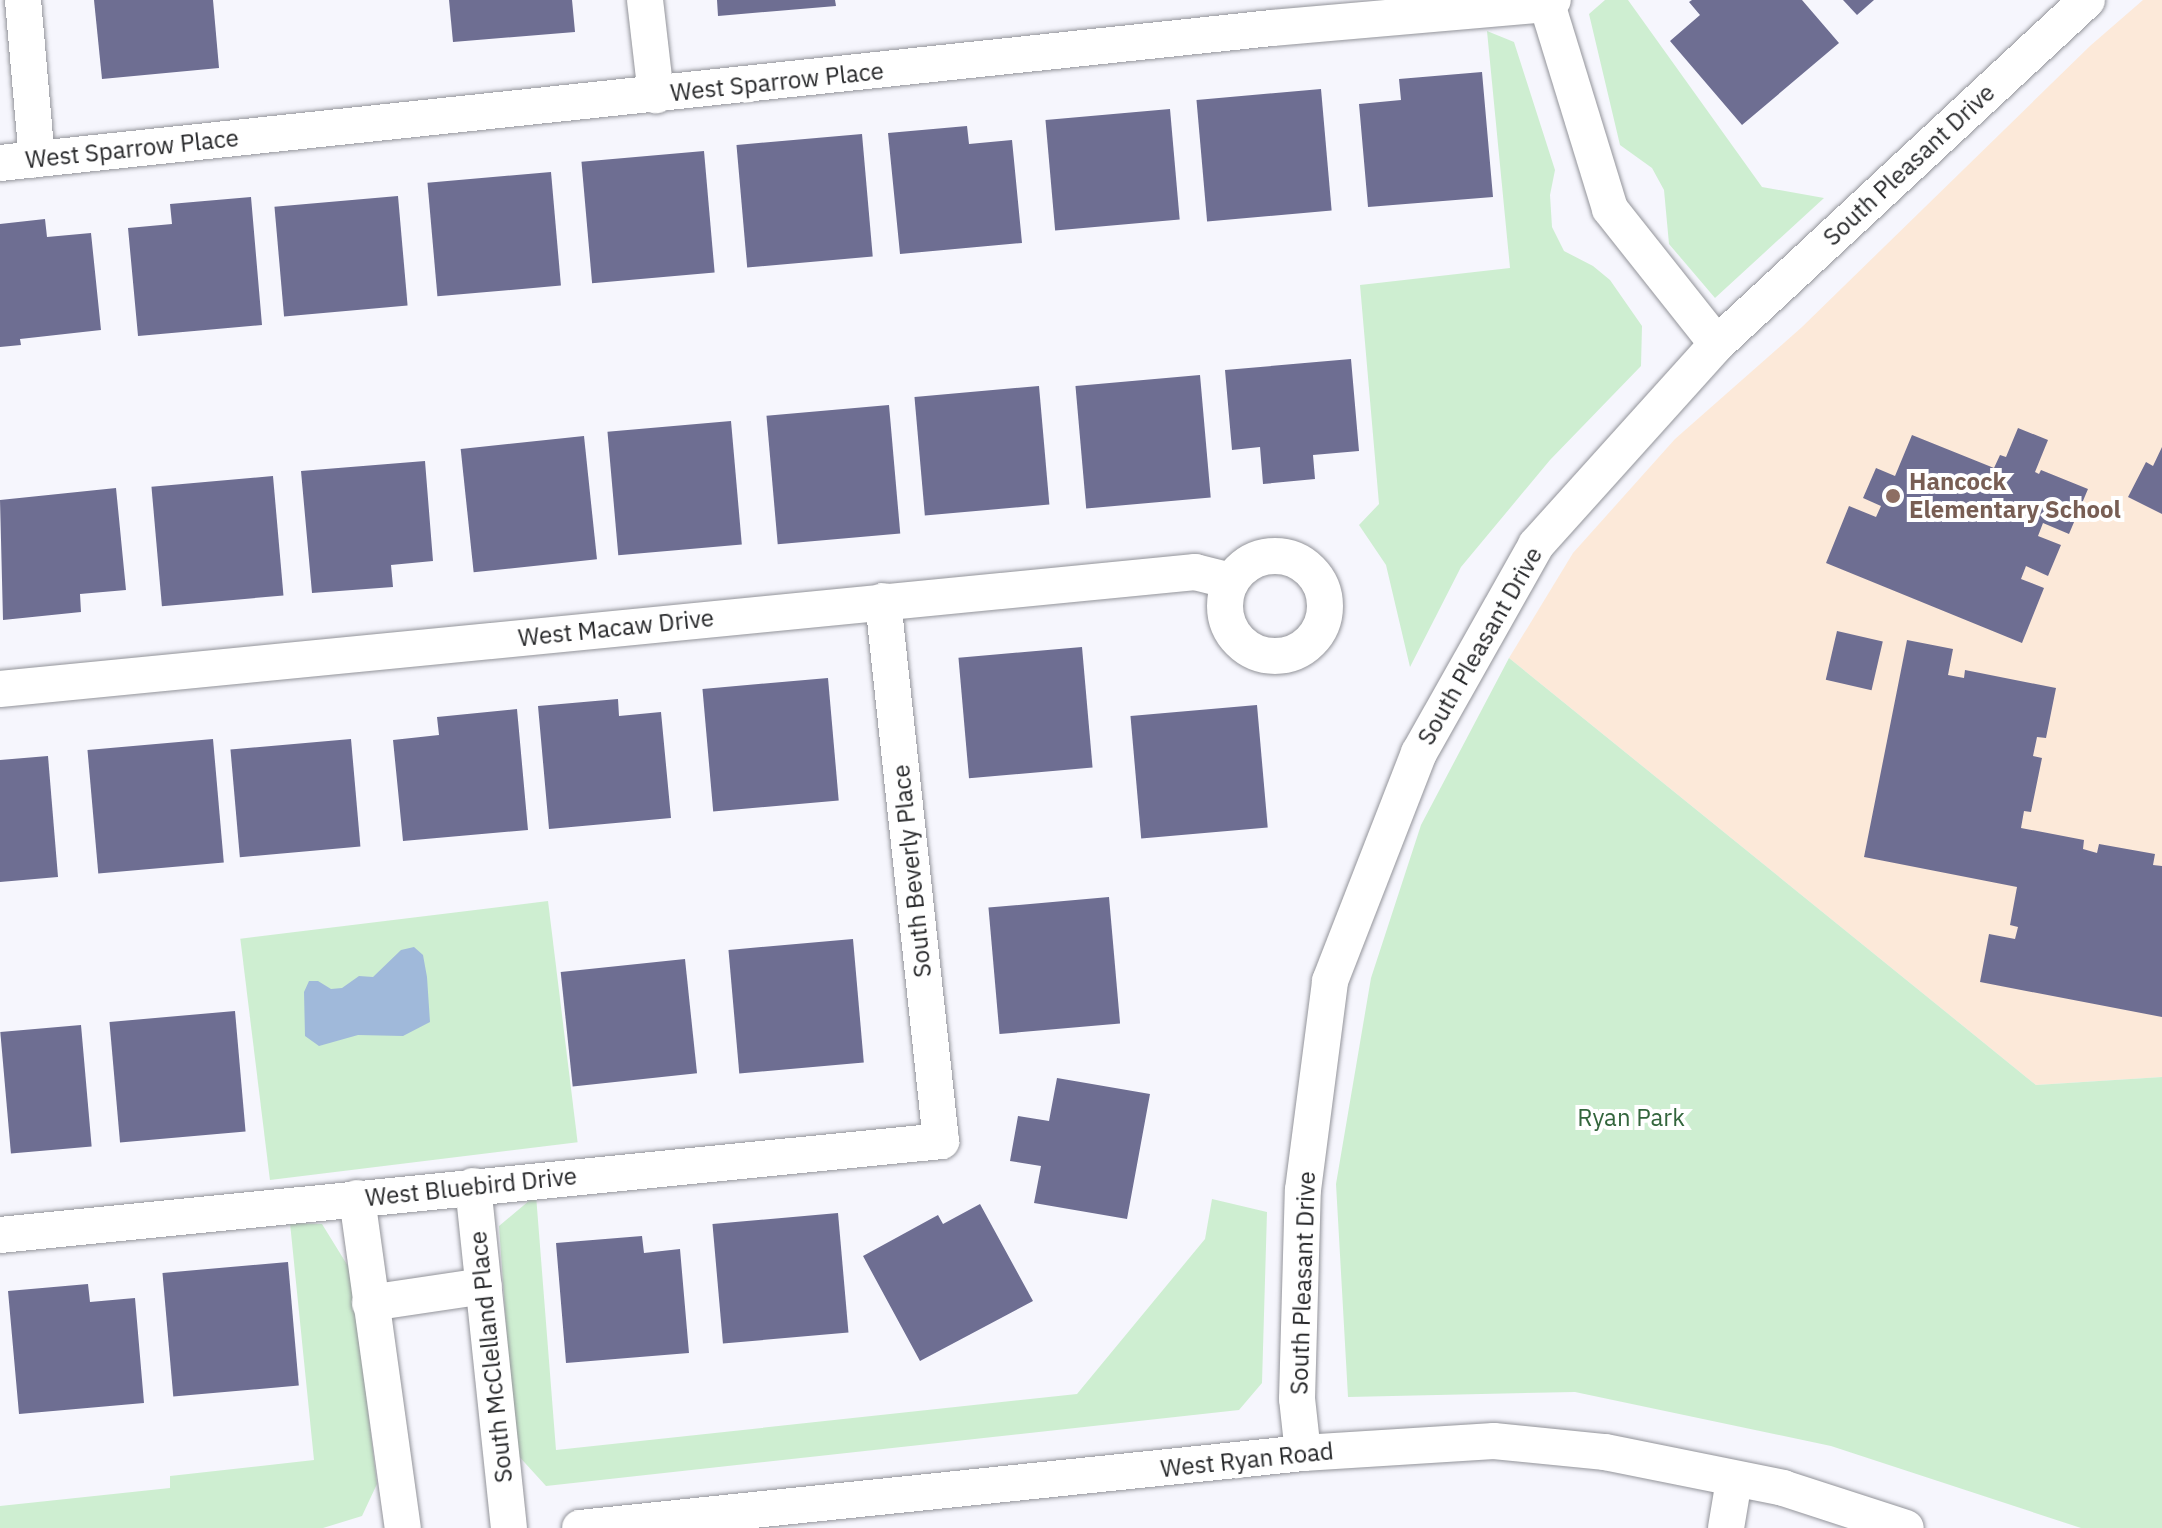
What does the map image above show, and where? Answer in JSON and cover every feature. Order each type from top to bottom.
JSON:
[{"type":"street","points":[[23,0],[37,159]]},
{"type":"street","points":[[645,0],[656,95]]},
{"type":"street","name":"South Pleasant Drive","points":[[1303,1453],[1297,1399],[1303,1190],[1330,981],[1419,753],[1532,551],[1717,344],[2087,0]]},
{"type":"street","points":[[1550,2],[1610,209],[1717,344]]},
{"type":"street","name":"West Sparrow Place","points":[[0,163],[656,95],[1271,14],[1550,2]]},
{"type":"street","name":"West Macaw Drive","points":[[0,689],[1195,572],[1231,581]]},
{"type":"street","name":"South Beverly Place","points":[[883,601],[941,1141]]},
{"type":"street","name":"West Bluebird Drive","points":[[0,1235],[941,1141]]},
{"type":"street","name":"South McClelland Place","points":[[473,1186],[509,1528]]},
{"type":"street","points":[[357,1198],[403,1528]]},
{"type":"street","points":[[370,1303],[484,1286]]},
{"type":"street","name":"West Ryan Road","points":[[580,1528],[1303,1453],[1494,1441],[1605,1452],[1783,1488],[1906,1528]]},
{"type":"street","points":[[1726,1528],[1734,1480]]},
{"type":"shaded area","name":"Hancock Elementary School","points":[[2143,0],[2162,0],[2162,1077],[2036,1085],[1509,658],[1573,553],[1675,439],[1802,327],[2090,46]]},
{"type":"green space","points":[[1605,0],[1628,0],[1762,187],[1824,198],[1715,298],[1669,244],[1664,190],[1652,168],[1620,145],[1589,14]]},
{"type":"green space","points":[[1487,31],[1514,42],[1555,170],[1550,195],[1552,227],[1564,251],[1593,266],[1610,280],[1642,326],[1641,366],[1550,460],[1461,567],[1410,667],[1386,565],[1359,525],[1379,504],[1360,285],[1510,268]]},
{"type":"green space","name":"Ryan Park","points":[[1509,658],[2036,1085],[2162,1077],[2162,1528],[2081,1528],[1831,1446],[1575,1392],[1348,1397],[1336,1184],[1371,978],[1421,825]]},
{"type":"green space","points":[[548,901],[578,1142],[270,1180],[240,939]]},
{"type":"green space","points":[[536,1195],[556,1450],[1077,1394],[1205,1239],[1212,1199],[1267,1212],[1262,1383],[1239,1410],[546,1486],[515,1452],[499,1226]]},
{"type":"green space","points":[[290,1223],[322,1224],[351,1271],[377,1484],[362,1516],[323,1528],[0,1528],[0,1506],[170,1488],[170,1476],[314,1460]]},
{"type":"water","points":[[414,947],[423,955],[430,1022],[403,1036],[358,1035],[319,1046],[305,1036],[304,992],[309,981],[318,981],[331,989],[342,988],[359,976],[373,977],[401,950]]},
{"type":"building","points":[[94,0],[213,0],[219,68],[102,79]]},
{"type":"building","points":[[449,0],[572,0],[575,32],[453,42]]},
{"type":"building","points":[[717,0],[835,0],[836,6],[718,16]]},
{"type":"building","points":[[1802,0],[1839,43],[1742,125],[1670,41],[1700,15],[1689,2]]},
{"type":"building","points":[[1843,0],[1874,0],[1857,15]]},
{"type":"building","points":[[1482,72],[1493,197],[1368,207],[1359,104],[1401,100],[1399,79]]},
{"type":"building","points":[[1321,89],[1332,211],[1207,221],[1196,100]]},
{"type":"building","points":[[1170,109],[1180,220],[1055,230],[1045,120]]},
{"type":"building","points":[[967,126],[969,144],[1012,140],[1022,243],[900,254],[888,133]]},
{"type":"building","points":[[862,134],[873,257],[747,268],[736,145]]},
{"type":"building","points":[[704,151],[715,273],[592,283],[581,162]]},
{"type":"building","points":[[551,172],[561,286],[437,296],[427,183]]},
{"type":"building","points":[[398,196],[408,306],[284,316],[274,207]]},
{"type":"building","points":[[251,197],[262,325],[138,336],[128,228],[172,224],[170,204]]},
{"type":"building","points":[[45,219],[47,237],[91,233],[101,330],[20,339],[21,345],[0,347],[0,224]]},
{"type":"building","points":[[1351,359],[1359,451],[1313,455],[1315,479],[1263,484],[1260,447],[1232,450],[1225,370]]},
{"type":"building","points":[[1200,375],[1211,498],[1086,508],[1075,386]]},
{"type":"building","points":[[1039,386],[1049,505],[925,515],[914,397]]},
{"type":"building","points":[[889,405],[900,534],[778,544],[766,416]]},
{"type":"building","points":[[731,421],[742,545],[618,555],[607,432]]},
{"type":"building","points":[[2018,428],[2048,440],[2035,472],[2039,474],[2041,470],[2088,489],[2069,534],[2043,523],[2038,536],[2061,545],[2048,576],[2026,566],[2021,579],[2044,588],[2022,643],[1826,563],[1849,506],[1876,517],[1881,506],[1863,498],[1876,468],[1895,476],[1912,435],[1994,468],[2000,455],[2006,457]]},
{"type":"building","points":[[584,436],[597,559],[474,572],[461,449]]},
{"type":"building","points":[[2162,447],[2162,514],[2128,497],[2146,462],[2153,466]]},
{"type":"building","points":[[425,461],[433,561],[391,565],[393,587],[312,593],[301,471]]},
{"type":"building","points":[[273,476],[283,596],[162,606],[151,487]]},
{"type":"building","points":[[116,488],[126,590],[80,594],[81,612],[3,620],[0,500]]},
{"type":"building","points":[[1837,631],[1883,642],[1872,690],[1826,680]]},
{"type":"building","points":[[1907,640],[1953,649],[1948,675],[1964,678],[1965,670],[2056,688],[2046,738],[2037,737],[2033,756],[2042,758],[2031,812],[2024,811],[2021,828],[2084,840],[2083,849],[2097,853],[2099,844],[2155,854],[2153,865],[2162,866],[2162,1017],[1980,982],[1989,934],[2015,939],[2018,927],[2010,925],[2017,887],[1864,857]]},
{"type":"building","points":[[1082,647],[1093,768],[969,778],[958,658]]},
{"type":"building","points":[[828,678],[839,801],[713,812],[702,689]]},
{"type":"building","points":[[618,699],[619,716],[661,712],[671,818],[549,829],[538,706]]},
{"type":"building","points":[[1257,705],[1268,828],[1141,839],[1130,716]]},
{"type":"building","points":[[517,709],[528,830],[403,841],[393,740],[439,735],[437,717]]},
{"type":"building","points":[[213,739],[224,863],[98,874],[87,750]]},
{"type":"building","points":[[351,739],[360,847],[240,857],[230,750]]},
{"type":"building","points":[[48,756],[58,877],[0,882],[0,760]]},
{"type":"building","points":[[1109,897],[1120,1024],[1000,1034],[988,908]]},
{"type":"building","points":[[853,939],[864,1063],[739,1073],[728,950]]},
{"type":"building","points":[[685,959],[697,1073],[573,1086],[561,972]]},
{"type":"building","points":[[235,1011],[246,1132],[120,1143],[109,1022]]},
{"type":"building","points":[[81,1025],[92,1147],[11,1154],[0,1032]]},
{"type":"building","points":[[1057,1078],[1150,1094],[1127,1219],[1034,1203],[1041,1166],[1010,1161],[1018,1116],[1049,1121]]},
{"type":"building","points":[[980,1204],[1033,1301],[920,1361],[863,1256],[938,1215],[943,1224]]},
{"type":"building","points":[[838,1213],[848,1333],[723,1344],[712,1224]]},
{"type":"building","points":[[642,1236],[644,1253],[680,1249],[689,1353],[566,1363],[556,1243]]},
{"type":"building","points":[[288,1262],[299,1386],[173,1397],[162,1273]]},
{"type":"building","points":[[88,1284],[90,1302],[135,1298],[144,1403],[19,1414],[8,1291]]},
{"type":"place","name":"Hancock Elementary School","points":[[1893,496]]}]
